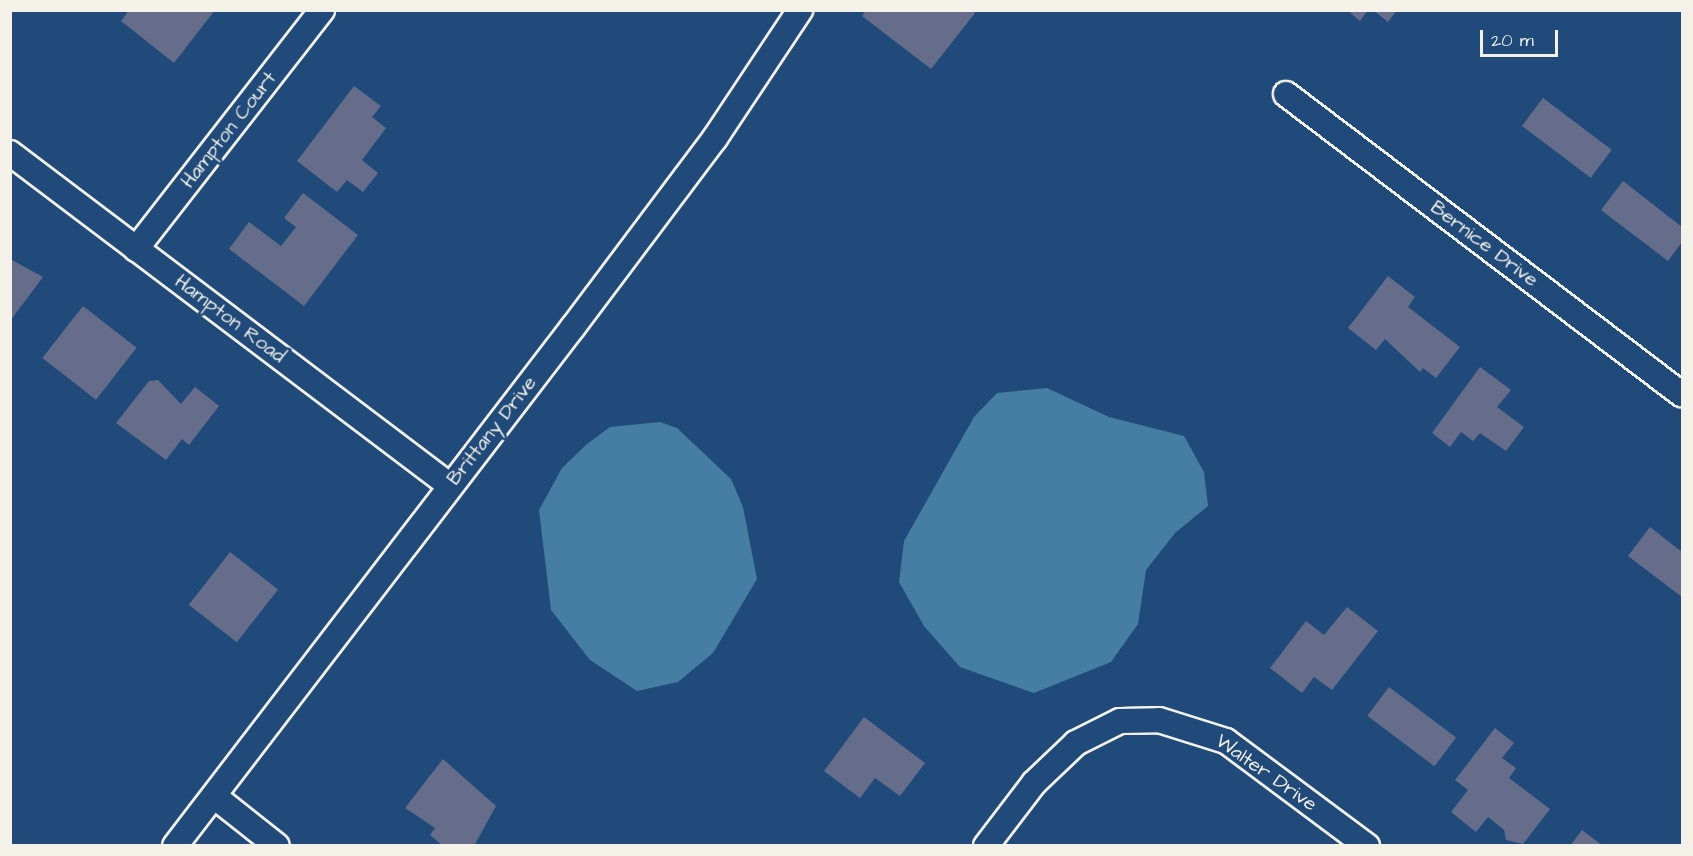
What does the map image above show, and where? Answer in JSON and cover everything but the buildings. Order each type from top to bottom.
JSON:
[{"type":"street","name":"Hampton Court","points":[[136,249],[322,10]]},
{"type":"street","name":"Brittany Drive","points":[[175,846],[715,138],[800,10]]},
{"type":"street","name":"Bernice Drive","points":[[1286,94],[1683,395]]},
{"type":"street","name":"Hampton Road","points":[[10,153],[449,485]]},
{"type":"street","name":"Walter Drive","points":[[986,846],[1056,759],[1096,730],[1120,722],[1159,720],[1226,741],[1367,846]]},
{"type":"street","points":[[214,796],[277,846]]},
{"type":"water","points":[[1047,388],[1109,417],[1184,436],[1204,472],[1208,506],[1175,533],[1146,570],[1138,624],[1111,662],[1034,693],[960,667],[924,626],[899,582],[904,541],[974,417],[997,393]]},
{"type":"water","points":[[660,422],[677,428],[731,479],[743,507],[757,579],[713,653],[678,682],[637,691],[590,660],[551,610],[539,510],[562,468],[587,444],[610,427]]}]
